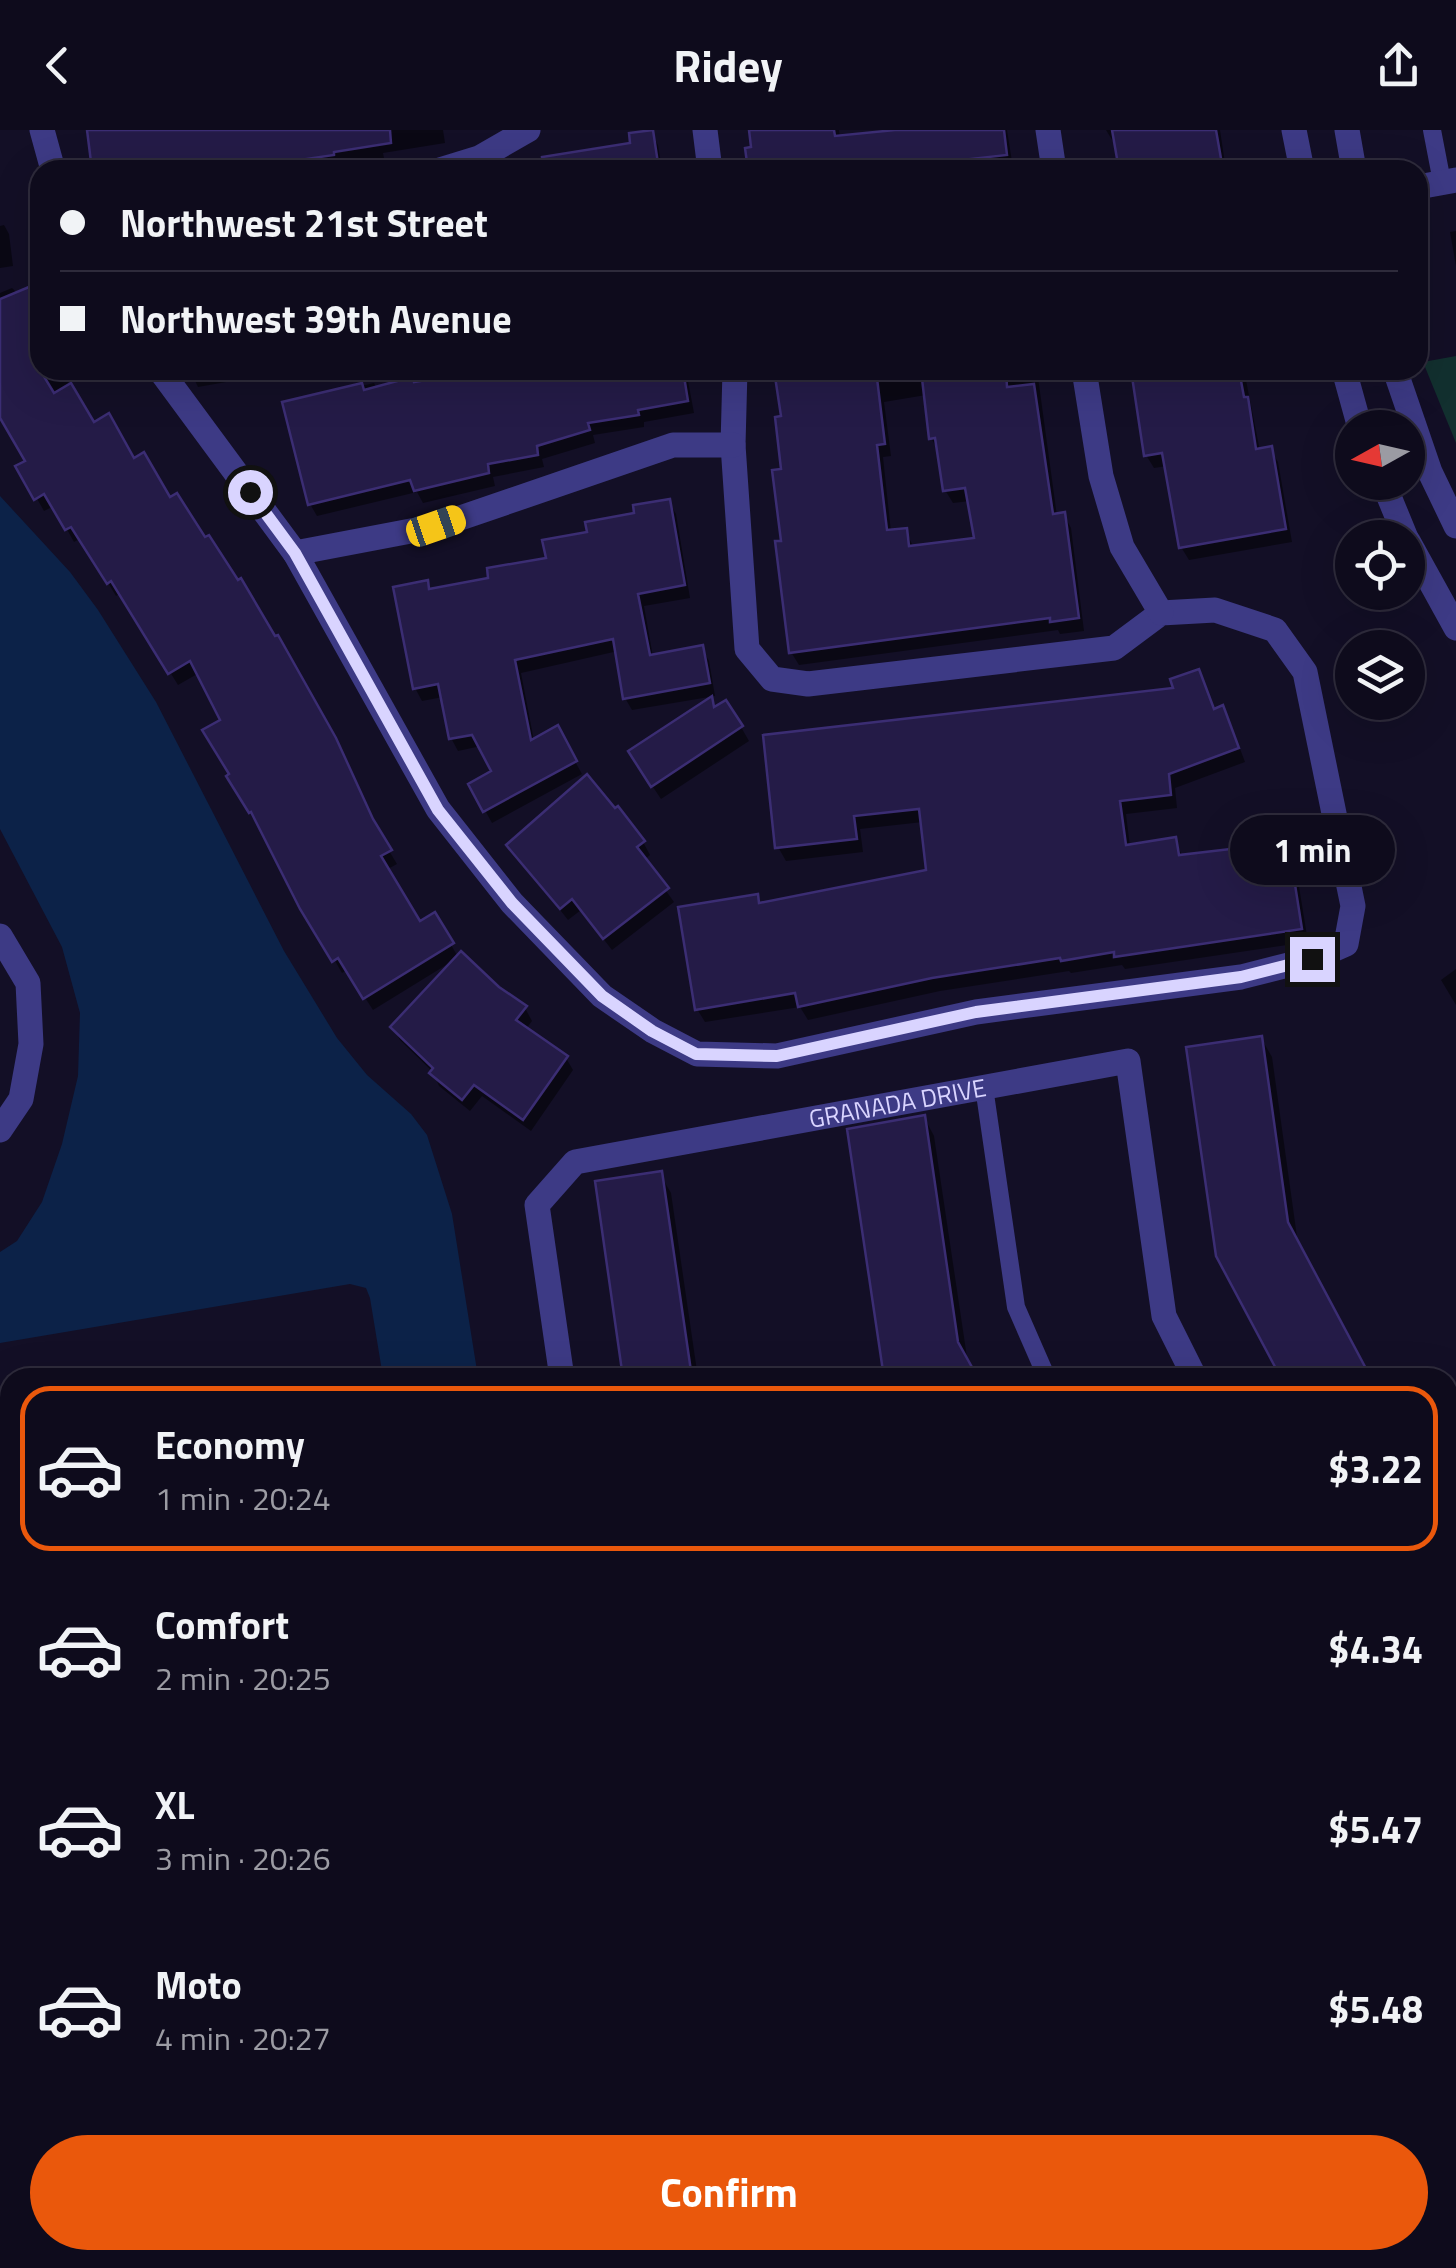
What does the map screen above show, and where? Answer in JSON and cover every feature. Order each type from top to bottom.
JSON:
[{"type":"street","points":[[42,130],[50,160]]},
{"type":"street","points":[[473,160],[528,130]]},
{"type":"street","points":[[704,130],[708,160]]},
{"type":"street","points":[[1048,130],[1052,160]]},
{"type":"street","points":[[1294,130],[1300,160]]},
{"type":"street","points":[[1347,130],[1352,160]]},
{"type":"street","points":[[167,380],[295,553],[438,810],[525,916],[602,996],[652,1031],[696,1054],[777,1056],[976,1012],[1241,977],[1312,959],[1346,944],[1353,906],[1305,672],[1275,630],[1215,610],[1161,612],[1114,648],[808,684],[772,679],[747,649],[733,445],[735,380]]},
{"type":"street","points":[[1086,380],[1101,476],[1122,547],[1161,612]]},
{"type":"street","points":[[1347,380],[1355,410]]},
{"type":"street","points":[[1398,380],[1430,472],[1456,526]]},
{"type":"street","points":[[295,553],[436,526],[672,445],[733,445]]},
{"type":"street","points":[[1425,572],[1456,628]]},
{"type":"street","points":[[0,936],[28,984],[31,1044],[20,1099],[0,1130]]},
{"type":"street","name":"GRANADA DRIVE","points":[[561,1368],[537,1205],[575,1162],[1128,1061],[1164,1316],[1190,1368]]},
{"type":"lane","points":[[1432,130],[1438,183]]},
{"type":"lane","points":[[984,1087],[1016,1307],[1043,1368]]},
{"type":"green space","points":[[1456,356],[1456,443],[1428,374],[1428,361]]},
{"type":"water","points":[[0,496],[70,572],[156,702],[284,951],[337,1038],[367,1075],[411,1114],[427,1135],[452,1214],[477,1368],[382,1368],[370,1298],[366,1288],[350,1284],[0,1343],[0,1252],[17,1241],[42,1202],[62,1144],[78,1076],[80,1013],[62,947],[0,829]]},
{"type":"building","points":[[87,130],[390,130],[391,143],[300,160],[91,160]]},
{"type":"building","points":[[653,130],[658,160],[542,160],[630,143],[629,133]]},
{"type":"building","points":[[749,130],[834,130],[835,136],[895,130],[1004,130],[1007,155],[962,160],[747,160],[745,148],[751,147]]},
{"type":"building","points":[[1112,130],[1216,130],[1221,160],[1117,160]]},
{"type":"building","points":[[30,289],[30,380],[46,380],[54,393],[71,383],[94,422],[109,413],[134,458],[144,452],[170,497],[177,493],[205,537],[209,535],[238,580],[241,578],[336,738],[373,819],[392,850],[381,856],[420,921],[435,912],[454,943],[363,999],[338,958],[332,962],[300,909],[251,812],[202,730],[220,720],[190,661],[168,674],[111,581],[107,584],[71,527],[65,530],[44,494],[34,500],[15,466],[25,461],[0,418],[0,299]]},
{"type":"building","points":[[401,380],[685,380],[688,401],[638,410],[639,415],[588,423],[590,430],[537,446],[538,455],[488,464],[489,473],[414,491],[410,480],[308,505],[282,402],[362,383],[364,390]]},
{"type":"building","points":[[776,380],[877,380],[885,444],[877,445],[887,530],[907,528],[909,546],[974,538],[965,488],[943,491],[935,438],[929,439],[922,380],[1007,380],[1007,387],[1034,384],[1053,514],[1065,512],[1079,618],[1050,622],[1050,618],[789,653],[775,541],[781,541],[772,470],[781,469],[775,417],[781,416]]},
{"type":"building","points":[[1133,380],[1241,380],[1244,397],[1248,397],[1256,449],[1272,446],[1286,529],[1179,548],[1162,453],[1144,456]]},
{"type":"building","points":[[670,499],[685,585],[638,594],[650,655],[703,645],[710,683],[623,699],[613,639],[515,660],[531,740],[558,725],[577,761],[483,812],[468,784],[491,771],[472,735],[449,739],[438,684],[413,689],[393,587],[428,580],[429,589],[488,578],[487,568],[546,558],[542,540],[587,532],[585,522],[634,513],[633,505]]},
{"type":"building","points":[[1199,669],[1214,709],[1223,705],[1239,748],[1169,774],[1171,795],[1120,801],[1126,845],[1176,837],[1179,855],[1248,847],[1247,841],[1257,840],[1254,826],[1285,821],[1302,929],[1114,957],[1114,952],[1061,961],[1060,958],[932,978],[798,1007],[795,993],[695,1010],[678,907],[758,894],[759,903],[926,870],[919,809],[854,816],[857,839],[775,848],[763,735],[1173,688],[1170,679]]},
{"type":"building","points":[[712,696],[714,707],[726,700],[743,726],[651,787],[628,751]]},
{"type":"building","points":[[587,774],[645,841],[637,847],[669,888],[603,939],[572,899],[560,909],[506,845]]},
{"type":"building","points":[[461,951],[499,987],[527,1006],[516,1020],[568,1056],[523,1120],[474,1085],[462,1100],[429,1073],[433,1068],[390,1027]]},
{"type":"building","points":[[1262,1036],[1288,1222],[1366,1368],[1276,1368],[1216,1256],[1186,1047]]},
{"type":"building","points":[[925,1115],[958,1342],[972,1368],[883,1368],[847,1129]]},
{"type":"building","points":[[662,1171],[691,1368],[622,1368],[595,1181]]},
{"type":"route","points":[[250,492],[295,553],[438,810],[512,903],[602,996],[652,1031],[696,1054],[777,1056],[976,1012],[1241,977],[1312,959]]}]
